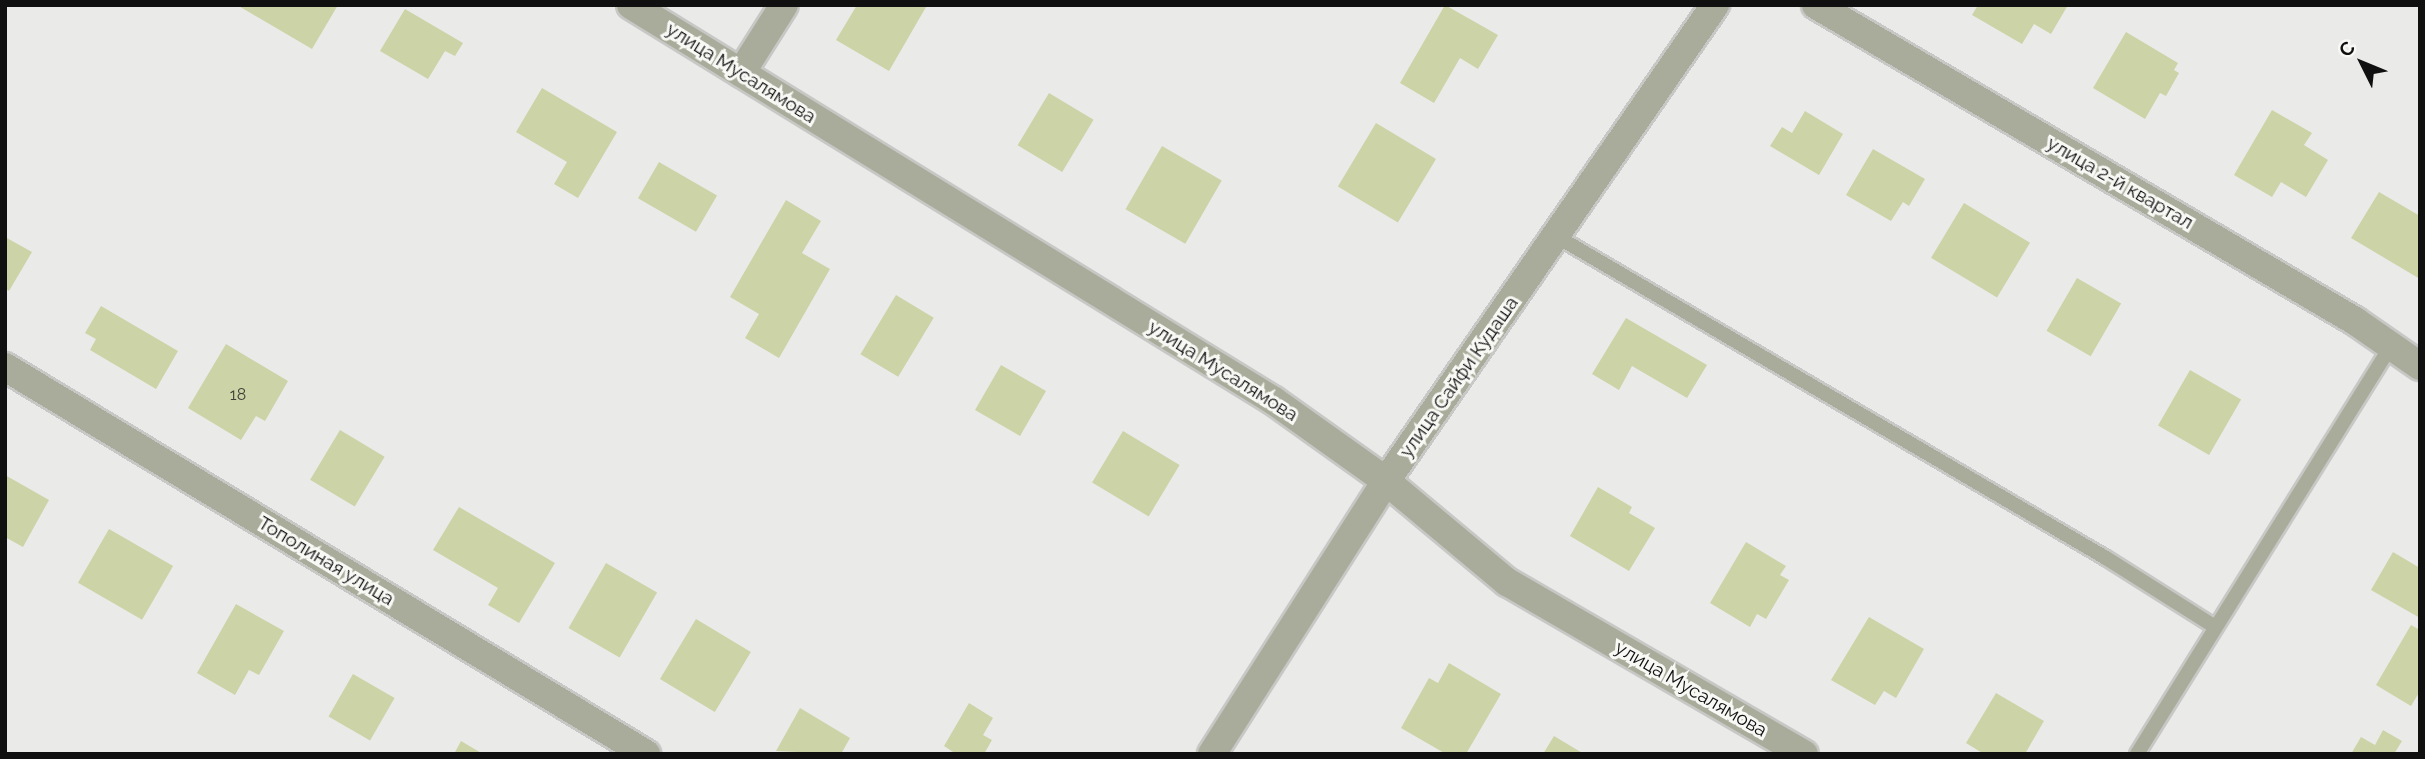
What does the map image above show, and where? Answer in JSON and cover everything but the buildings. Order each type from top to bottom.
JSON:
[{"type":"street","name":"улица Мусалямова","points":[[631,5],[1274,401],[1386,481],[1507,582],[1804,754]]},
{"type":"street","points":[[741,73],[784,5]]},
{"type":"street","name":"улица Сайфи Кудаша","points":[[1212,754],[1386,481],[1715,5]]},
{"type":"street","name":"улица 2-й квартал","points":[[1816,5],[2420,366]]},
{"type":"street","name":"Тополиная улица","points":[[5,367],[646,754]]},
{"type":"lane","points":[[1556,236],[2106,558],[2216,627]]},
{"type":"lane","points":[[2137,754],[2390,346]]}]
